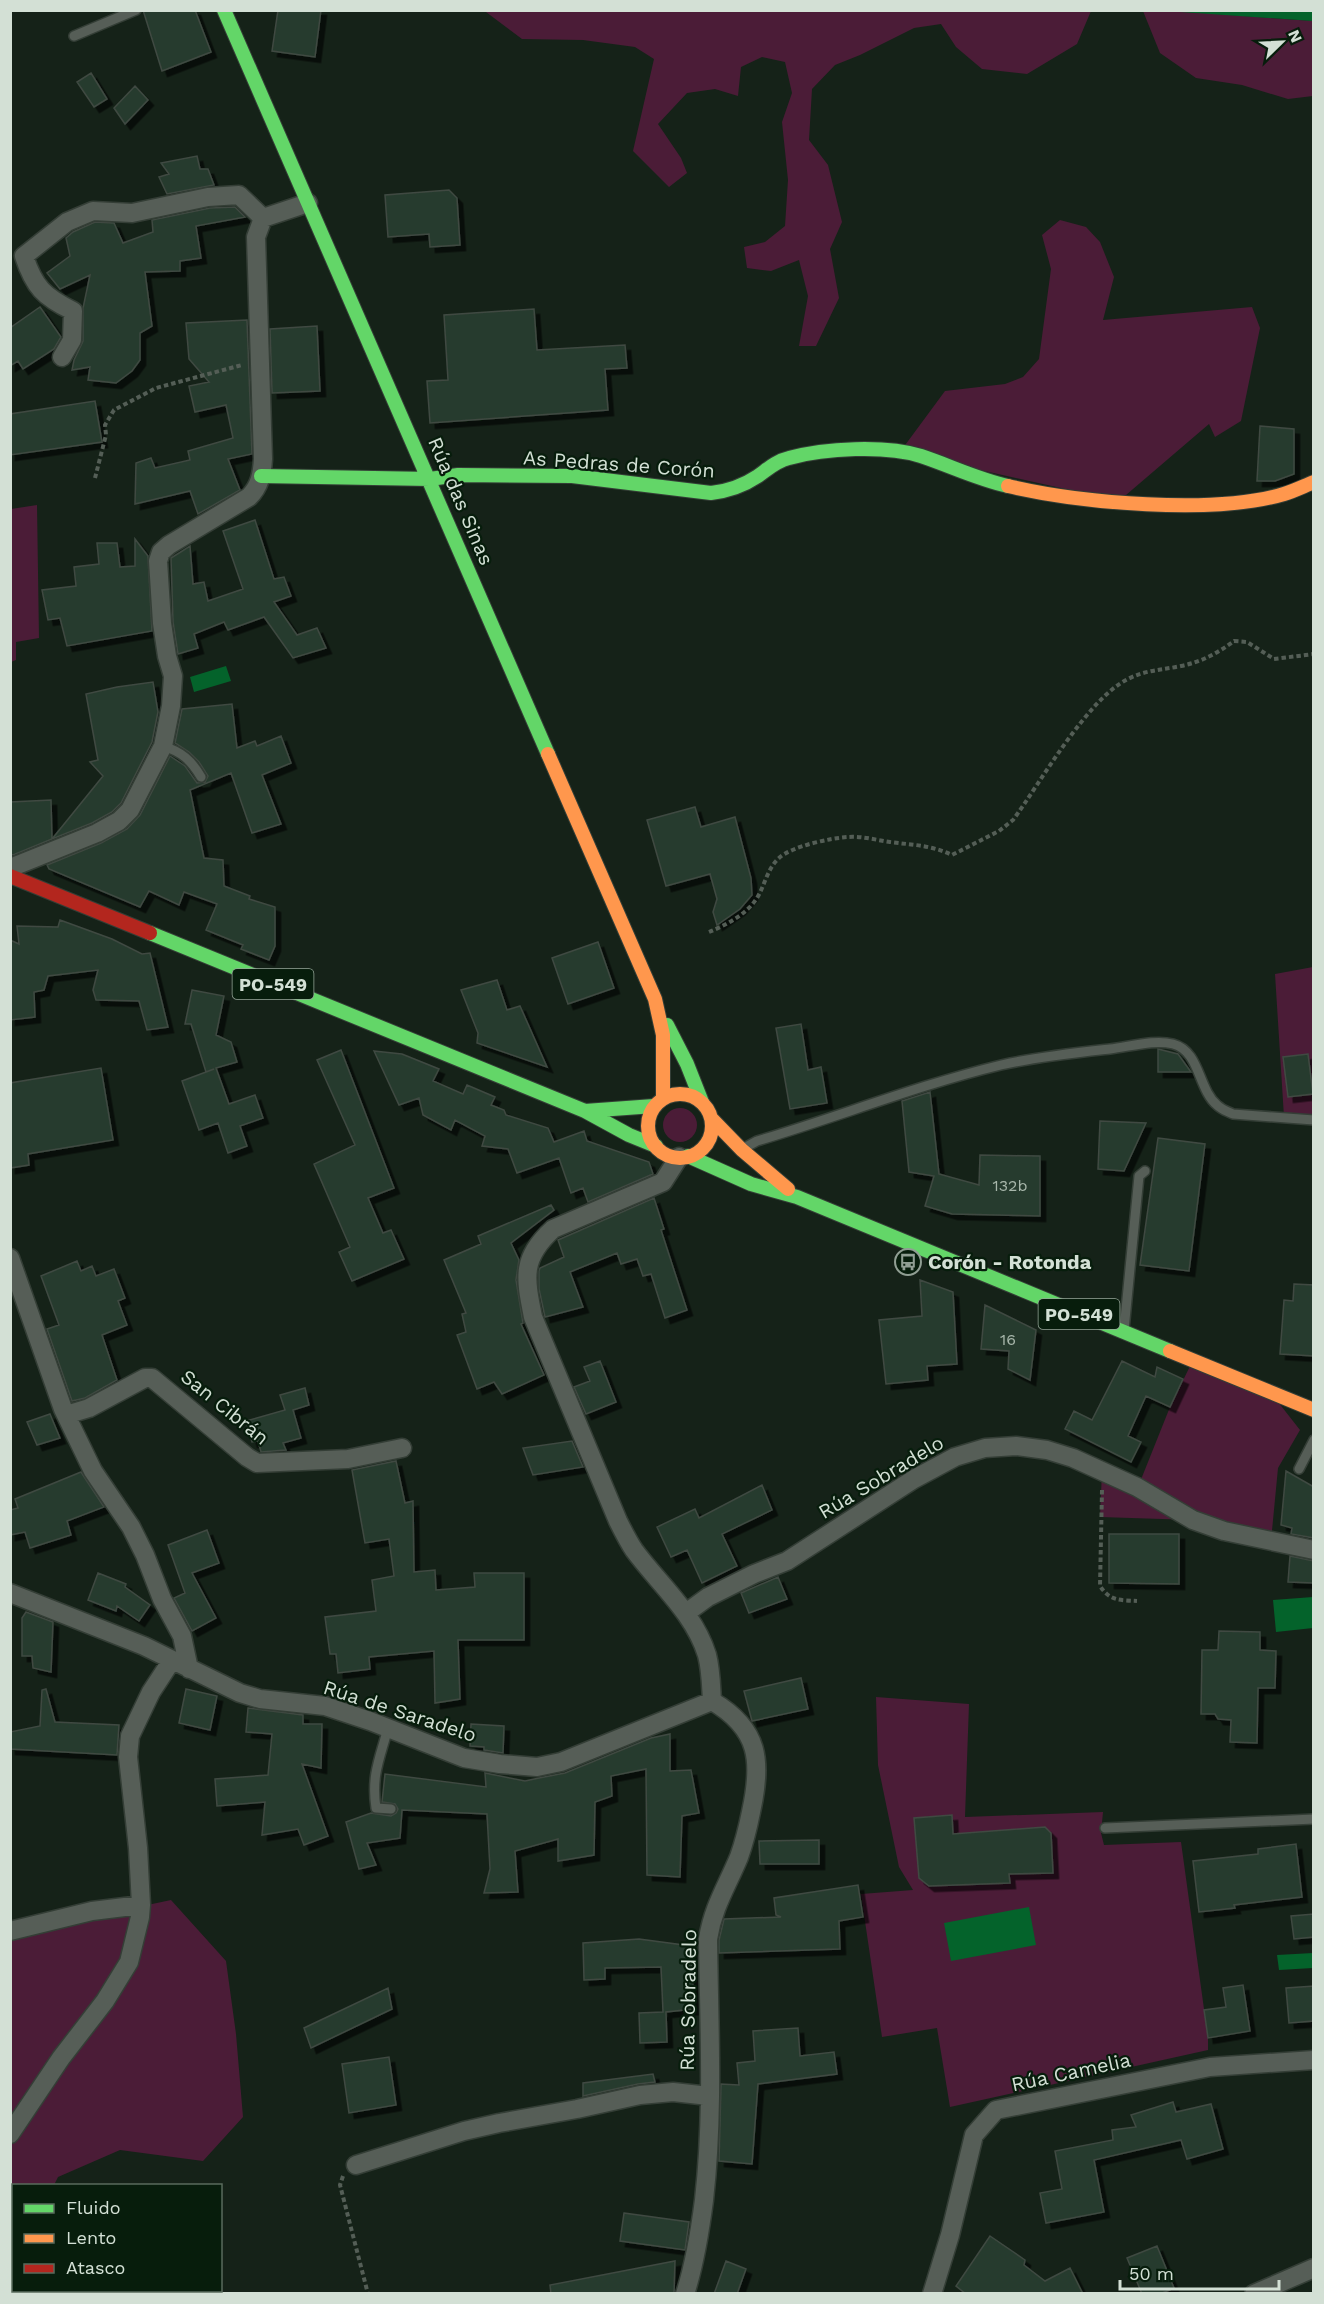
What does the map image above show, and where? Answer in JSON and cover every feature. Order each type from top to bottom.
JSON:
[{"type":"street","name":"Rúa das Sinas","points":[[224,10],[430,479],[658,1009],[683,1056],[702,1102]]},
{"type":"street","points":[[62,357],[72,340],[73,311],[53,302],[31,279],[24,256],[67,222],[93,211],[132,213],[208,197],[239,195],[263,218]]},
{"type":"street","points":[[263,218],[308,203]]},
{"type":"street","points":[[10,868],[98,833],[119,821],[130,810],[163,746],[171,706],[172,675],[166,656],[162,623],[158,561],[161,552],[249,497],[257,489],[261,476],[263,459],[256,237],[263,218]]},
{"type":"street","name":"As Pedras de Corón","points":[[261,476],[430,479],[458,475],[572,476],[711,493],[727,492],[739,488],[773,464],[793,456],[850,452],[900,452],[915,454],[982,480],[1019,489],[1068,497],[1131,502],[1211,504],[1236,502],[1298,490],[1314,482]]},
{"type":"street","name":"PO-549","points":[[10,876],[585,1111],[629,1135],[656,1146],[670,1156],[683,1157],[751,1184],[797,1197],[1314,1410]]},
{"type":"street","name":"Rúa das Sinas","points":[[658,1009],[664,1054],[659,1102]]},
{"type":"street","name":"PO-549","points":[[585,1111],[659,1102],[682,1095],[692,1096],[702,1102],[711,1118],[742,1150],[797,1197]]},
{"type":"street","points":[[656,1146],[650,1137],[648,1126],[649,1116],[659,1102]]},
{"type":"street","points":[[711,1118],[710,1137],[697,1152],[683,1157],[663,1182],[553,1229],[538,1242],[529,1258],[527,1287],[533,1317],[618,1521],[633,1548],[686,1613],[700,1637],[711,1676],[712,1701]]},
{"type":"street","points":[[10,1258],[66,1415],[93,1471],[131,1527],[145,1555],[162,1599],[182,1636],[189,1669]]},
{"type":"street","name":"San Cibrán","points":[[66,1415],[89,1408],[145,1378],[152,1378],[257,1463],[348,1459],[402,1448]]},
{"type":"street","name":"Rúa Sobradelo","points":[[686,1613],[708,1597],[754,1574],[788,1562],[914,1479],[955,1456],[985,1448],[1016,1446],[1047,1450],[1073,1458],[1137,1487],[1193,1520],[1224,1531],[1314,1550]]},
{"type":"street","name":"Rúa de Saradelo","points":[[10,1593],[144,1646],[240,1693],[260,1699],[325,1706],[464,1758],[500,1764],[537,1767],[561,1762],[712,1701]]},
{"type":"street","points":[[10,2134],[61,2058],[105,2001],[129,1962],[141,1905],[138,1848],[128,1756],[130,1736],[151,1692],[172,1660]]},
{"type":"street","name":"Rúa Sobradelo","points":[[685,2294],[702,2217],[708,2164],[710,2096],[708,1939],[711,1918],[740,1855],[757,1784],[757,1762],[744,1727],[729,1711],[712,1701]]},
{"type":"street","points":[[10,1931],[92,1911],[141,1905]]},
{"type":"street","name":"Rúa Camelia","points":[[932,2294],[950,2235],[974,2135],[996,2110],[1210,2067],[1314,2060]]},
{"type":"street","name":"Rúa Sobradelo","points":[[357,2165],[464,2131],[499,2123],[640,2096],[673,2092],[710,2096]]},
{"type":"street","points":[[1254,2294],[1314,2268]]},
{"type":"lane","points":[[74,36],[136,10]]},
{"type":"lane","points":[[163,746],[181,752],[192,761],[201,777]]},
{"type":"lane","points":[[742,1150],[757,1141],[962,1075],[1003,1065],[1158,1043],[1183,1048],[1190,1056],[1209,1095],[1223,1110],[1233,1114],[1314,1120]]},
{"type":"lane","points":[[1124,1332],[1139,1176],[1145,1171]]},
{"type":"lane","points":[[1299,1469],[1314,1440]]},
{"type":"lane","points":[[388,1728],[375,1770],[374,1798],[376,1808],[391,1809]]},
{"type":"lane","points":[[1106,1828],[1314,1819]]},
{"type":"path","points":[[95,478],[106,435],[105,425],[114,410],[156,388],[260,360]]},
{"type":"path","points":[[709,932],[722,927],[745,912],[756,899],[769,871],[779,858],[795,848],[848,837],[919,843],[936,847],[952,855],[999,831],[1013,820],[1087,716],[1104,696],[1125,680],[1145,671],[1182,666],[1216,655],[1234,641],[1247,642],[1274,660],[1314,654]]},
{"type":"path","points":[[1102,1471],[1100,1586],[1107,1596],[1137,1601]]},
{"type":"path","points":[[357,2165],[344,2171],[340,2186],[368,2294]]},
{"type":"shaded area","points":[[1091,11],[1077,44],[1027,74],[982,69],[956,47],[941,24],[914,28],[835,65],[812,89],[809,140],[828,165],[842,222],[830,249],[839,298],[816,346],[799,346],[808,296],[799,260],[771,271],[747,268],[744,247],[765,242],[785,226],[788,180],[782,122],[792,93],[785,62],[762,57],[741,67],[738,96],[715,89],[687,93],[658,124],[681,158],[687,173],[669,187],[633,151],[654,59],[635,47],[583,40],[522,39],[486,12]]},
{"type":"shaded area","points":[[1143,11],[1313,21],[1313,96],[1288,99],[1242,85],[1196,78],[1160,53]]},
{"type":"shaded area","points":[[1166,11],[1313,11],[1313,21]]},
{"type":"shaded area","points":[[1060,220],[1086,227],[1100,242],[1114,277],[1103,320],[1252,307],[1260,328],[1241,421],[1215,437],[1209,424],[1119,501],[900,452],[945,391],[1005,384],[1023,377],[1039,359],[1051,269],[1042,235]]},
{"type":"shaded area","points":[[37,505],[39,638],[16,642],[16,660],[11,662],[11,509]]},
{"type":"shaded area","points":[[226,666],[231,681],[194,692],[190,677]]},
{"type":"shaded area","points":[[1313,967],[1313,1120],[1284,1117],[1275,974]]},
{"type":"shaded area","points":[[680,1108],[692,1113],[697,1125],[692,1137],[680,1142],[668,1137],[663,1125],[668,1113]]},
{"type":"shaded area","points":[[1193,1360],[1271,1393],[1300,1430],[1278,1468],[1271,1541],[1193,1520],[1100,1517],[1102,1471],[1138,1487],[1170,1407]]},
{"type":"shaded area","points":[[1313,1597],[1313,1628],[1276,1632],[1273,1600]]},
{"type":"shaded area","points":[[876,1697],[969,1704],[965,1817],[1103,1812],[1101,1833],[1104,1845],[1181,1842],[1208,2050],[950,2107],[937,2028],[882,2037],[861,1894],[913,1890],[899,1867],[878,1765]]},
{"type":"shaded area","points":[[171,1900],[226,1961],[236,2034],[243,2117],[203,2161],[120,2150],[58,2177],[54,2184],[12,2184],[11,2236],[11,1934]]},
{"type":"shaded area","points":[[1029,1907],[1036,1945],[951,1961],[944,1923]]},
{"type":"shaded area","points":[[1313,1953],[1313,1968],[1279,1970],[1277,1955]]},
{"type":"building","points":[[143,10],[195,10],[211,52],[162,71]]},
{"type":"building","points":[[278,10],[321,10],[315,57],[272,51]]},
{"type":"building","points":[[91,73],[107,99],[94,107],[77,82]]},
{"type":"building","points":[[135,86],[148,100],[125,124],[114,108]]},
{"type":"building","points":[[197,156],[200,169],[208,169],[214,185],[167,194],[159,177],[169,174],[161,163]]},
{"type":"building","points":[[449,190],[457,198],[460,245],[430,247],[429,234],[388,237],[385,195]]},
{"type":"building","points":[[235,207],[245,217],[196,226],[201,258],[180,261],[180,271],[145,272],[152,326],[140,333],[140,360],[132,371],[116,383],[88,380],[90,367],[72,370],[83,341],[83,308],[90,275],[60,289],[47,273],[70,256],[66,238],[73,232],[95,222],[114,223],[123,243],[153,232],[152,220],[210,208]]},
{"type":"building","points":[[40,307],[61,337],[54,349],[23,369],[18,361],[10,366],[10,328]]},
{"type":"building","points":[[534,309],[537,350],[625,345],[627,368],[605,369],[608,410],[430,423],[427,381],[448,380],[444,315]]},
{"type":"building","points":[[247,320],[252,454],[228,459],[240,490],[198,514],[190,491],[135,504],[136,463],[151,458],[155,468],[190,460],[188,451],[233,438],[226,405],[195,412],[189,386],[209,382],[189,359],[186,323]]},
{"type":"building","points":[[317,326],[320,391],[272,393],[270,329]]},
{"type":"building","points":[[95,401],[102,442],[10,455],[10,414]]},
{"type":"building","points":[[1260,426],[1294,429],[1294,474],[1275,481],[1257,481]]},
{"type":"building","points":[[255,520],[274,579],[284,577],[291,596],[274,602],[297,635],[317,628],[326,648],[293,658],[264,617],[228,630],[224,622],[194,634],[198,648],[178,654],[173,622],[171,558],[190,546],[193,584],[204,582],[208,601],[243,589],[223,531]]},
{"type":"building","points":[[135,539],[148,556],[152,631],[67,646],[60,618],[48,620],[42,590],[76,586],[74,567],[99,564],[97,543],[117,543],[120,567],[135,566]]},
{"type":"building","points":[[153,682],[158,712],[152,742],[121,803],[112,812],[92,823],[52,839],[103,776],[90,762],[98,760],[86,694]]},
{"type":"building","points":[[232,704],[237,748],[255,741],[257,746],[281,736],[291,763],[262,775],[281,824],[252,833],[231,773],[190,790],[204,858],[223,860],[224,886],[250,896],[249,899],[275,907],[275,946],[269,960],[241,949],[243,945],[206,930],[217,904],[184,892],[179,905],[149,891],[140,907],[49,869],[47,865],[101,843],[127,829],[140,815],[170,756],[185,766],[197,783],[205,782],[208,776],[199,762],[175,743],[182,709]]},
{"type":"building","points":[[51,800],[52,839],[13,855],[10,854],[10,802]]},
{"type":"building","points":[[695,807],[701,827],[735,817],[751,878],[752,895],[740,909],[717,925],[713,912],[717,899],[710,874],[666,886],[647,820]]},
{"type":"building","points":[[60,920],[112,939],[142,954],[150,953],[168,1027],[147,1030],[139,1001],[96,1000],[93,990],[98,970],[48,976],[44,990],[34,992],[35,1017],[10,1020],[10,940],[19,944],[17,926],[58,927]]},
{"type":"building","points":[[598,942],[614,988],[568,1004],[552,958]]},
{"type":"building","points":[[497,980],[507,1010],[520,1006],[547,1067],[477,1043],[478,1033],[461,990]]},
{"type":"building","points":[[192,990],[224,996],[216,1035],[231,1042],[237,1062],[216,1068],[229,1104],[255,1095],[263,1118],[240,1126],[247,1146],[228,1153],[218,1123],[199,1130],[182,1081],[206,1072],[191,1024],[185,1024]]},
{"type":"building","points":[[801,1024],[808,1070],[821,1067],[827,1103],[790,1109],[776,1028]]},
{"type":"building","points":[[1158,1049],[1178,1054],[1191,1072],[1158,1072]]},
{"type":"building","points":[[341,1050],[394,1188],[368,1198],[383,1233],[391,1230],[404,1259],[352,1281],[339,1252],[350,1247],[314,1164],[355,1145],[317,1060]]},
{"type":"building","points":[[374,1051],[402,1054],[439,1069],[433,1081],[463,1094],[467,1085],[495,1097],[491,1105],[504,1110],[506,1115],[548,1128],[554,1142],[584,1131],[587,1141],[649,1162],[653,1174],[588,1202],[583,1188],[571,1193],[559,1158],[517,1173],[508,1149],[482,1146],[485,1136],[455,1120],[451,1130],[423,1115],[419,1098],[399,1105]]},
{"type":"building","points":[[1308,1054],[1313,1094],[1288,1097],[1283,1057]]},
{"type":"building","points":[[101,1068],[113,1140],[28,1154],[29,1165],[10,1168],[10,1083]]},
{"type":"building","points":[[930,1092],[939,1174],[979,1185],[980,1155],[1040,1156],[1040,1216],[952,1214],[925,1206],[934,1176],[909,1172],[902,1101]]},
{"type":"building","points":[[1100,1121],[1146,1123],[1124,1171],[1098,1169]]},
{"type":"building","points":[[1158,1138],[1205,1144],[1189,1271],[1140,1265]]},
{"type":"building","points":[[654,1198],[664,1229],[661,1230],[687,1310],[665,1318],[651,1274],[643,1276],[637,1259],[621,1264],[617,1253],[570,1272],[583,1307],[545,1317],[539,1289],[539,1271],[540,1268],[564,1257],[558,1240]]},
{"type":"building","points":[[551,1205],[554,1210],[511,1243],[519,1260],[516,1280],[523,1323],[521,1324],[544,1375],[502,1394],[494,1382],[477,1389],[457,1335],[466,1332],[462,1314],[466,1313],[444,1260],[481,1244],[478,1236]]},
{"type":"building","points":[[77,1261],[81,1271],[92,1266],[96,1276],[114,1269],[125,1298],[118,1301],[127,1325],[102,1335],[117,1380],[85,1398],[72,1401],[47,1329],[59,1325],[41,1276]]},
{"type":"building","points":[[920,1280],[953,1292],[957,1364],[927,1366],[928,1380],[886,1384],[879,1320],[922,1316]]},
{"type":"building","points":[[1294,1284],[1314,1285],[1314,1356],[1280,1354],[1284,1300],[1293,1301]]},
{"type":"building","points":[[985,1305],[1036,1330],[1030,1380],[1008,1369],[1009,1351],[981,1349]]},
{"type":"building","points":[[600,1361],[616,1402],[586,1414],[574,1387],[590,1381],[584,1367]]},
{"type":"building","points":[[1122,1361],[1155,1377],[1157,1367],[1183,1379],[1170,1407],[1146,1396],[1128,1436],[1141,1442],[1131,1462],[1065,1429],[1074,1411],[1092,1420]]},
{"type":"building","points":[[305,1388],[309,1405],[293,1410],[301,1438],[283,1443],[286,1450],[261,1452],[258,1441],[252,1442],[246,1421],[285,1410],[280,1395]]},
{"type":"building","points":[[50,1414],[60,1438],[37,1445],[27,1422]]},
{"type":"building","points":[[572,1441],[583,1467],[533,1475],[523,1448]]},
{"type":"building","points":[[396,1461],[405,1503],[413,1501],[414,1572],[435,1570],[436,1590],[475,1587],[474,1573],[524,1573],[524,1640],[458,1640],[460,1699],[435,1703],[434,1651],[369,1657],[370,1669],[338,1673],[336,1654],[330,1654],[325,1617],[376,1611],[372,1580],[394,1576],[389,1539],[365,1543],[352,1470]]},
{"type":"building","points":[[1286,1471],[1314,1487],[1314,1538],[1291,1534],[1292,1528],[1281,1525]]},
{"type":"building","points":[[81,1472],[104,1507],[67,1521],[71,1535],[30,1548],[25,1532],[10,1535],[10,1510],[18,1508],[15,1499]]},
{"type":"building","points":[[762,1485],[772,1510],[722,1534],[737,1566],[702,1583],[687,1550],[671,1557],[657,1527],[695,1509],[699,1518]]},
{"type":"building","points":[[207,1530],[219,1563],[192,1573],[216,1618],[192,1631],[174,1598],[185,1593],[168,1545]]},
{"type":"building","points":[[1109,1534],[1179,1534],[1179,1584],[1109,1583]]},
{"type":"building","points":[[1290,1556],[1314,1561],[1314,1583],[1288,1582]]},
{"type":"building","points":[[98,1573],[126,1584],[125,1587],[150,1605],[139,1621],[117,1606],[116,1611],[88,1600]]},
{"type":"building","points":[[778,1577],[787,1599],[749,1613],[741,1593]]},
{"type":"building","points":[[26,1612],[53,1622],[51,1672],[33,1668],[32,1656],[22,1656],[22,1618]]},
{"type":"building","points":[[1219,1631],[1260,1632],[1260,1650],[1276,1651],[1275,1688],[1258,1688],[1257,1743],[1230,1742],[1231,1720],[1218,1719],[1215,1714],[1201,1714],[1202,1650],[1218,1650]]},
{"type":"building","points":[[801,1678],[808,1709],[752,1721],[744,1691]]},
{"type":"building","points":[[46,1689],[55,1722],[119,1725],[117,1755],[10,1749],[10,1732],[40,1726],[42,1690]]},
{"type":"building","points":[[186,1689],[217,1696],[210,1730],[179,1723]]},
{"type":"building","points":[[248,1708],[303,1715],[303,1724],[322,1724],[321,1768],[302,1764],[328,1836],[304,1845],[298,1829],[262,1835],[265,1802],[217,1806],[215,1779],[268,1775],[272,1734],[246,1732]]},
{"type":"building","points":[[471,1724],[504,1726],[503,1753],[484,1750],[484,1747],[470,1746]]},
{"type":"building","points":[[670,1734],[670,1771],[691,1770],[699,1813],[682,1816],[680,1877],[647,1875],[646,1769],[611,1776],[612,1796],[595,1802],[594,1855],[558,1861],[558,1839],[515,1851],[518,1892],[484,1893],[490,1869],[487,1814],[402,1810],[400,1838],[367,1843],[376,1865],[359,1869],[346,1822],[371,1813],[391,1816],[396,1813],[398,1809],[395,1804],[382,1802],[385,1774],[486,1787],[485,1773],[525,1781],[565,1773],[651,1738]]},
{"type":"building","points":[[952,1815],[953,1834],[1045,1827],[1051,1833],[1053,1873],[1009,1874],[1010,1883],[929,1886],[919,1878],[914,1818]]},
{"type":"building","points":[[819,1840],[819,1864],[760,1864],[759,1841]]},
{"type":"building","points":[[1296,1844],[1302,1897],[1234,1905],[1235,1908],[1199,1912],[1193,1861],[1258,1854],[1258,1849]]},
{"type":"building","points":[[858,1885],[863,1917],[839,1921],[840,1949],[719,1953],[719,1940],[724,1919],[781,1917],[776,1915],[774,1898]]},
{"type":"building","points":[[1314,1914],[1314,1937],[1294,1939],[1291,1916]]},
{"type":"building","points":[[639,1939],[691,1946],[694,2009],[666,2012],[667,2042],[640,2043],[639,2013],[663,2012],[661,1967],[605,1968],[605,1979],[584,1980],[583,1943]]},
{"type":"building","points":[[1243,1985],[1250,2031],[1208,2038],[1204,2010],[1226,2007],[1223,1988]]},
{"type":"building","points":[[1314,1986],[1314,2021],[1289,2023],[1286,1988]]},
{"type":"building","points":[[388,1988],[392,2009],[311,2048],[304,2028]]},
{"type":"building","points":[[798,2028],[800,2056],[834,2052],[837,2074],[758,2084],[752,2164],[719,2161],[721,2084],[739,2085],[737,2063],[755,2061],[753,2031]]},
{"type":"building","points":[[389,2057],[396,2105],[349,2113],[342,2064]]},
{"type":"building","points":[[653,2074],[655,2082],[583,2096],[583,2083]]},
{"type":"building","points":[[1173,2102],[1176,2112],[1211,2104],[1223,2149],[1187,2159],[1181,2140],[1094,2160],[1104,2212],[1046,2223],[1040,2193],[1062,2189],[1055,2151],[1113,2140],[1112,2130],[1136,2127],[1131,2115]]},
{"type":"building","points":[[624,2213],[689,2222],[685,2250],[620,2241]]},
{"type":"building","points":[[990,2236],[1025,2260],[1024,2265],[1045,2281],[1070,2268],[1083,2294],[966,2294],[956,2286]]},
{"type":"building","points":[[1157,2246],[1174,2288],[1160,2294],[1142,2294],[1127,2258]]},
{"type":"building","points":[[675,2261],[674,2294],[551,2294],[550,2285]]},
{"type":"building","points":[[726,2261],[746,2269],[737,2294],[714,2294]]},
{"type":"traffic: fast","points":[[224,10],[548,754]]},
{"type":"traffic: fast","points":[[261,476],[430,479],[458,475],[572,476],[711,493],[741,485],[784,459],[837,450],[873,449],[921,456],[1008,486]]},
{"type":"traffic: fast","points":[[150,933],[585,1111],[629,1135],[656,1146]]},
{"type":"traffic: fast","points":[[667,1025],[687,1064],[702,1102]]},
{"type":"traffic: fast","points":[[585,1111],[654,1106]]},
{"type":"traffic: fast","points":[[688,1156],[751,1184],[797,1197],[1170,1351]]},
{"type":"traffic: slow","points":[[1008,486],[1109,502],[1185,505],[1255,500],[1284,494],[1314,482]]},
{"type":"traffic: slow","points":[[548,754],[655,999],[663,1035],[663,1098]]},
{"type":"traffic: slow","points":[[680,1094],[698,1100],[706,1108],[712,1126],[706,1144],[698,1152],[680,1158],[662,1152],[654,1144],[648,1126],[654,1108],[662,1100],[680,1094]]},
{"type":"traffic: slow","points":[[711,1118],[742,1150],[788,1189]]},
{"type":"traffic: slow","points":[[1170,1351],[1314,1410]]},
{"type":"traffic: jam","points":[[10,876],[150,933]]},
{"type":"place","name":"Corón - Rotonda","points":[[908,1262]]}]
